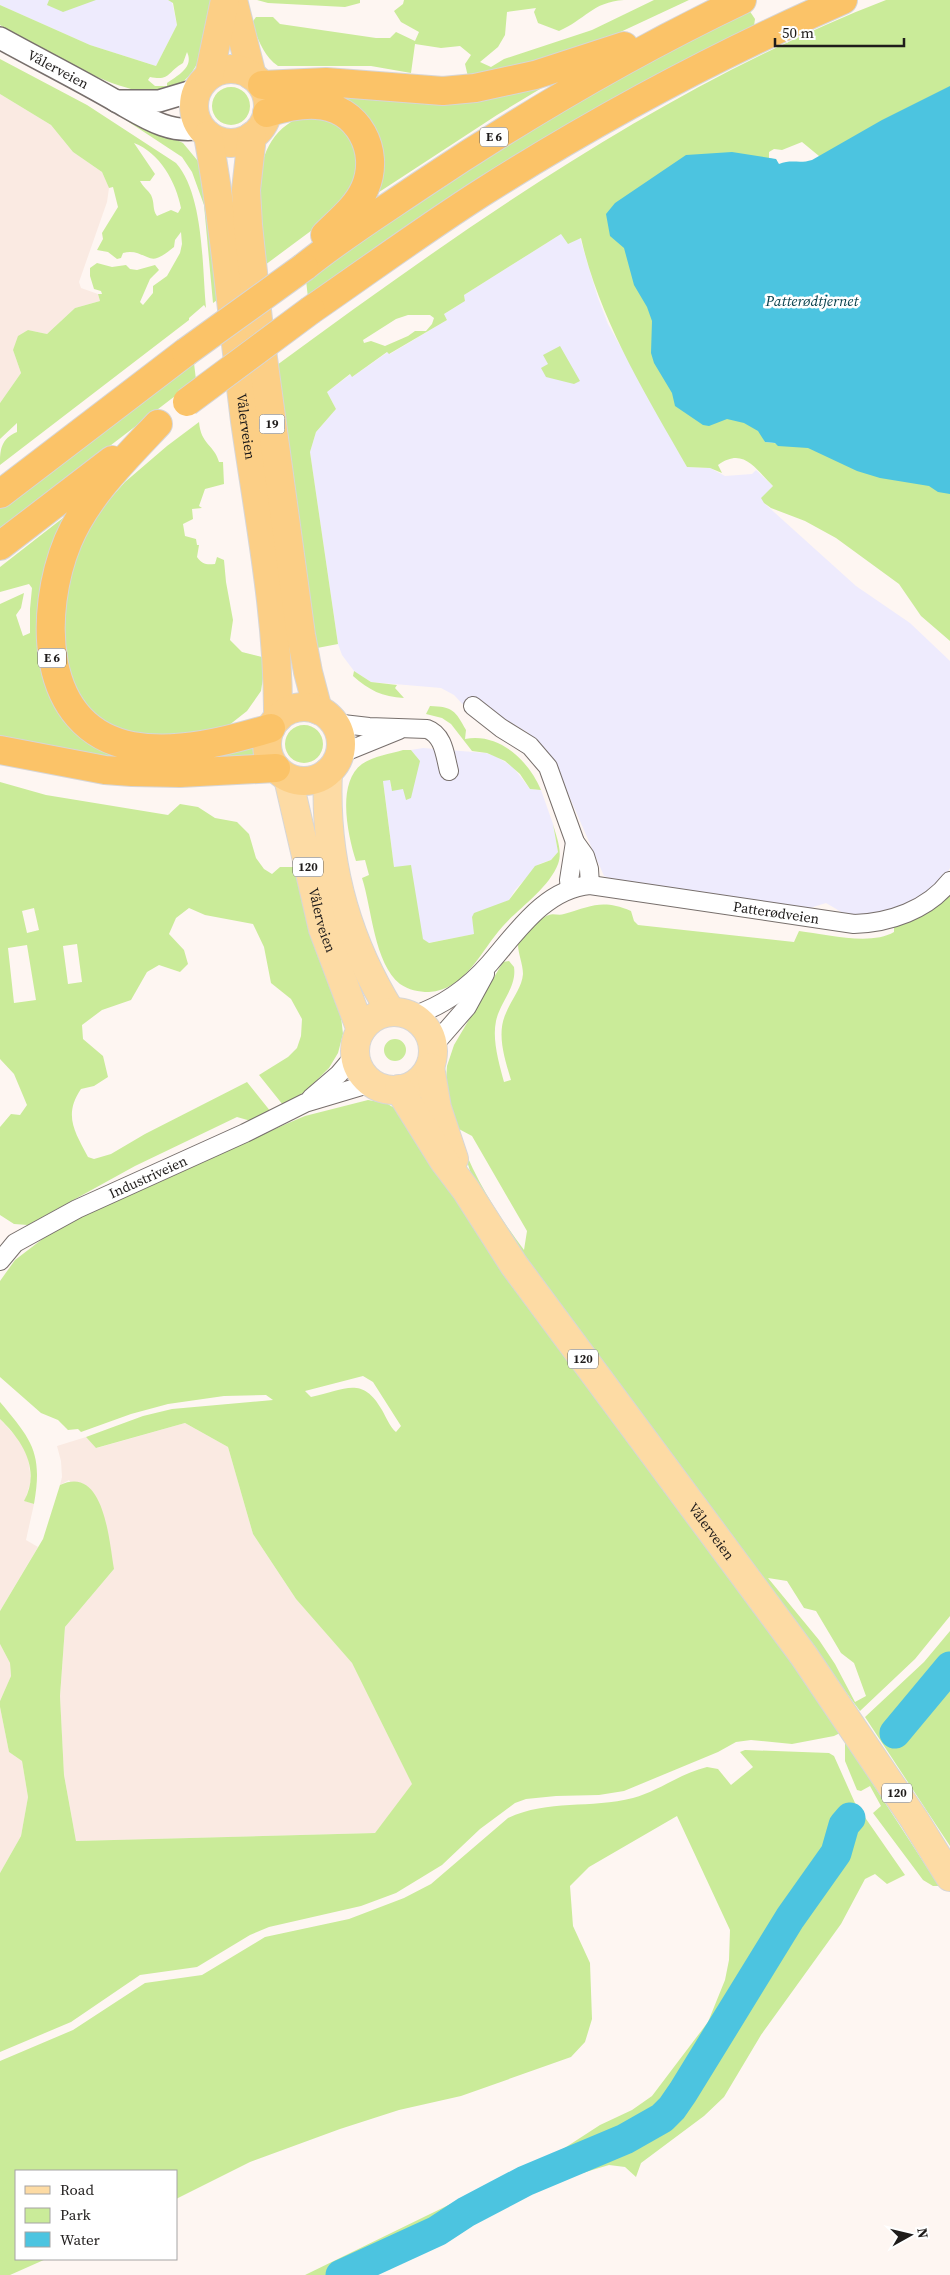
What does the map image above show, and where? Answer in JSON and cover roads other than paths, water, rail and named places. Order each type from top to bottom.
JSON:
[{"type":"highway","name":"19","points":[[205,132],[194,109],[204,83],[225,0]]},
{"type":"highway","points":[[233,0],[257,80],[268,104],[267,113]]},
{"type":"highway","name":"E 6","points":[[0,494],[186,352],[333,244],[468,154],[583,84],[742,0]]},
{"type":"highway","name":"E 6","points":[[0,546],[310,310],[485,191],[600,120],[741,46],[843,0]]},
{"type":"highway","name":"E 6","points":[[257,80],[326,82],[443,91],[475,88],[553,70],[695,24]]},
{"type":"highway","points":[[204,83],[220,71],[231,69],[257,80]]},
{"type":"highway","name":"E 6","points":[[267,113],[302,106],[330,108],[352,120],[360,128],[370,150],[371,163],[364,190],[350,210],[317,243],[304,267]]},
{"type":"highway","name":"19","points":[[252,136],[264,122],[267,113]]},
{"type":"highway","points":[[205,132],[225,142],[244,141],[252,136]]},
{"type":"highway","name":"Vålerveien","points":[[205,132],[218,183],[234,333],[277,654],[274,723]]},
{"type":"highway","name":"Vålerveien","points":[[252,136],[246,190],[259,329],[301,635],[308,672],[326,717]]},
{"type":"highway","name":"E 6","points":[[158,424],[111,475],[80,518],[68,540],[54,589],[50,618],[51,650],[63,693],[75,711],[89,726],[103,736],[134,746],[156,747],[213,743],[274,723]]},
{"type":"highway","points":[[274,723],[297,708],[326,717]]},
{"type":"highway","name":"19","points":[[326,717],[339,733],[334,763]]},
{"type":"highway","name":"19","points":[[274,723],[267,748],[282,773]]},
{"type":"highway","points":[[0,750],[105,770],[172,774],[282,773],[309,781],[334,763]]},
{"type":"main road","name":"Vålerveien","points":[[334,763],[328,829],[340,893],[362,962],[402,1014]]},
{"type":"main road","name":"Vålerveien","points":[[282,773],[323,928],[358,1042]]},
{"type":"main road","points":[[358,1042],[374,1017],[402,1014]]},
{"type":"main road","name":"120","points":[[402,1014],[426,1028],[431,1056]]},
{"type":"main road","name":"120","points":[[358,1042],[361,1071],[372,1083]]},
{"type":"main road","name":"Vålerveien","points":[[431,1056],[438,1108],[466,1190]]},
{"type":"main road","points":[[372,1083],[381,1087],[399,1090],[417,1082],[431,1056]]},
{"type":"main road","name":"Vålerveien","points":[[399,1090],[514,1265],[843,1710],[950,1877]]},
{"type":"street","name":"Vålerveien","points":[[0,38],[116,101],[138,116],[182,130],[205,132]]},
{"type":"street","name":"Vålerveien","points":[[116,101],[158,101],[204,83]]},
{"type":"street","points":[[473,706],[487,718],[530,746],[540,756],[554,780],[576,842],[585,856],[589,869],[590,885]]},
{"type":"street","points":[[326,717],[402,729],[420,728],[433,732],[441,741],[449,771]]},
{"type":"street","points":[[334,763],[402,729]]},
{"type":"street","points":[[570,889],[569,880],[576,842]]},
{"type":"street","name":"Patterødveien","points":[[402,1014],[428,1011],[454,996],[490,963],[505,943],[535,912],[570,889],[590,885],[854,924],[879,922],[915,909],[938,895],[950,881]]},
{"type":"street","name":"Patterødveien","points":[[431,1056],[480,987],[490,963]]},
{"type":"street","name":"Industriveien","points":[[305,1103],[339,1074],[358,1042]]},
{"type":"street","name":"Industriveien","points":[[0,1261],[15,1243],[77,1209],[245,1133],[305,1103],[372,1083]]},
{"type":"water","name":"Patterødtjernet","points":[[950,86],[950,494],[938,492],[929,486],[880,478],[857,471],[808,448],[778,446],[775,443],[765,442],[758,431],[744,423],[727,419],[709,426],[703,425],[675,406],[672,393],[654,363],[651,353],[652,321],[647,307],[634,285],[624,248],[610,236],[606,214],[615,203],[686,155],[732,152],[776,159],[779,164],[812,160],[882,120]]},
{"type":"waterway","points":[[895,1733],[950,1667]]},
{"type":"waterway","points":[[341,2275],[437,2231],[466,2212],[525,2181],[625,2139],[662,2118],[683,2092],[790,1918],[836,1853],[844,1825],[850,1818]]}]
